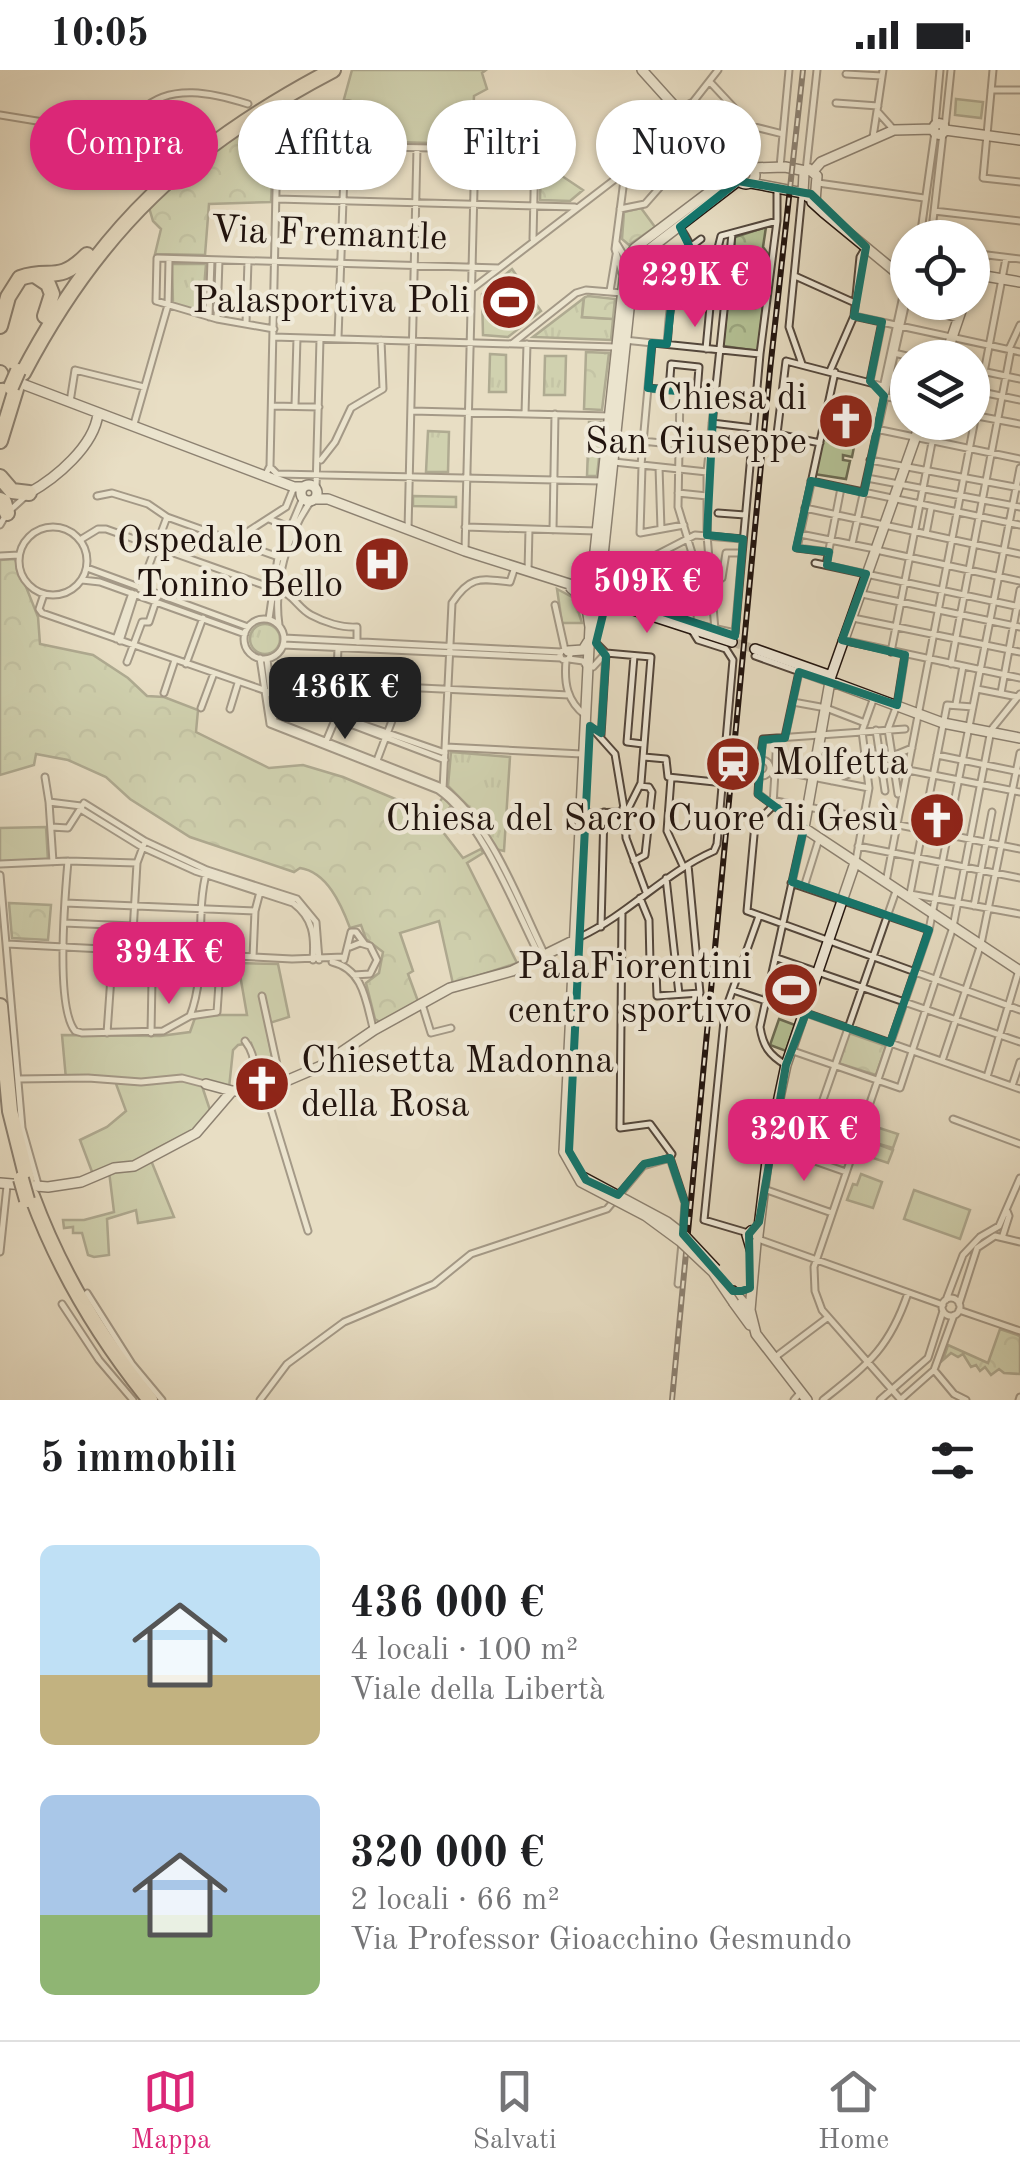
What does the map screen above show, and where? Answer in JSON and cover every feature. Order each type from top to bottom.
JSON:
[{"type":"highway","points":[[0,326],[14,284],[20,278],[68,272],[158,181],[199,146],[269,98],[322,70]]},
{"type":"highway","points":[[0,454],[6,380],[20,372],[72,288],[142,204],[227,131],[332,70]]},
{"type":"highway","points":[[34,340],[102,240]]},
{"type":"highway","points":[[20,372],[51,304],[48,284],[36,275]]},
{"type":"highway","points":[[0,477],[12,490],[29,492]]},
{"type":"highway","points":[[2,509],[29,492]]},
{"type":"highway","points":[[6,1012],[10,1110],[21,1187],[56,1273],[112,1363],[142,1400]]},
{"type":"highway","points":[[9,1078],[21,1187],[83,1307],[150,1400]]},
{"type":"main road","points":[[646,70],[675,100]]},
{"type":"main road","points":[[761,170],[813,168],[894,130],[939,129],[1020,140]]},
{"type":"main road","points":[[812,194],[813,168]]},
{"type":"main road","points":[[812,194],[813,168]]},
{"type":"main road","points":[[761,185],[812,194],[890,267]]},
{"type":"main road","points":[[627,292],[623,262],[718,190]]},
{"type":"main road","points":[[574,941],[590,726],[592,657],[587,595],[594,566],[602,481],[611,460],[609,416],[627,292],[639,251],[680,228],[722,190]]},
{"type":"main road","points":[[990,279],[1020,282]]},
{"type":"main road","points":[[951,340],[957,320]]},
{"type":"main road","points":[[620,342],[603,600],[598,605],[582,754],[566,1152],[580,1182],[646,1216],[712,1272],[801,1397]]},
{"type":"main road","points":[[6,380],[267,470],[307,492],[569,586],[587,595],[590,605],[616,600]]},
{"type":"main road","points":[[82,407],[92,429]]},
{"type":"main road","points":[[29,492],[60,471],[92,429],[98,414]]},
{"type":"main road","points":[[92,429],[116,420]]},
{"type":"main road","points":[[915,440],[830,680],[804,828],[1020,969]]},
{"type":"main road","points":[[556,582],[583,584],[594,566]]},
{"type":"main road","points":[[556,582],[578,598],[588,633],[586,648],[566,655]]},
{"type":"main road","points":[[587,595],[601,588]]},
{"type":"main road","points":[[601,588],[634,607],[734,638]]},
{"type":"main road","points":[[592,657],[604,609],[634,607]]},
{"type":"main road","points":[[755,653],[943,724],[1020,738]]},
{"type":"main road","points":[[756,1334],[750,1310],[753,1235],[769,1145],[790,1050],[820,973],[855,863]]},
{"type":"main road","points":[[206,1084],[232,1091],[265,1090],[321,1066],[374,1030],[456,986],[507,972],[574,941]]},
{"type":"main road","points":[[206,1084],[214,1108]]},
{"type":"main road","points":[[21,1187],[81,1182],[114,1168],[134,1166],[196,1132],[232,1091]]},
{"type":"main road","points":[[566,1152],[586,1180],[652,1212],[686,1236],[750,1310]]},
{"type":"main road","points":[[733,1291],[750,1288]]},
{"type":"main road","points":[[734,1303],[743,1311],[750,1310]]},
{"type":"street","points":[[694,100],[718,70]]},
{"type":"street","points":[[780,167],[789,70]]},
{"type":"street","points":[[813,168],[810,142],[817,70]]},
{"type":"street","points":[[933,220],[940,70]]},
{"type":"street","points":[[922,220],[951,70]]},
{"type":"street","points":[[993,70],[983,178],[1020,182]]},
{"type":"street","points":[[846,74],[882,73],[874,138]]},
{"type":"street","points":[[710,82],[750,126],[783,134]]},
{"type":"street","points":[[990,90],[1020,90]]},
{"type":"street","points":[[0,114],[43,122],[87,122],[106,111],[142,110],[156,96],[189,92],[238,101]]},
{"type":"street","points":[[836,103],[877,108],[894,130]]},
{"type":"street","points":[[810,142],[813,168]]},
{"type":"street","points":[[407,148],[427,148]]},
{"type":"street","points":[[408,530],[418,148]]},
{"type":"street","points":[[691,626],[734,638],[760,354],[777,222],[776,188]]},
{"type":"street","points":[[276,190],[267,470],[281,475],[602,481]]},
{"type":"street","points":[[338,339],[343,190]]},
{"type":"street","points":[[465,551],[474,190]]},
{"type":"street","points":[[534,239],[535,190]]},
{"type":"street","points":[[472,290],[601,190]]},
{"type":"street","points":[[610,292],[621,190]]},
{"type":"street","points":[[620,209],[645,204],[657,190]]},
{"type":"street","points":[[802,364],[790,328],[802,212],[812,194],[924,198]]},
{"type":"street","points":[[276,199],[575,207]]},
{"type":"street","points":[[934,211],[1020,221]]},
{"type":"street","points":[[706,349],[721,236],[777,222]]},
{"type":"street","points":[[667,344],[672,298],[694,275],[693,245],[680,228]]},
{"type":"street","points":[[716,630],[708,535],[708,472],[732,234]]},
{"type":"street","points":[[693,245],[701,239]]},
{"type":"street","points":[[616,241],[639,251]]},
{"type":"street","points":[[616,241],[623,262]]},
{"type":"street","points":[[829,552],[796,548],[833,371],[854,316],[860,257],[866,247]]},
{"type":"street","points":[[616,255],[632,272]]},
{"type":"street","points":[[990,256],[1020,259]]},
{"type":"street","name":"Via Fremantle","points":[[168,305],[156,301],[157,258],[499,268]]},
{"type":"street","points":[[1006,258],[990,346],[1020,352]]},
{"type":"street","points":[[134,427],[168,305],[169,259]]},
{"type":"street","points":[[209,317],[210,260]]},
{"type":"street","points":[[217,319],[219,260]]},
{"type":"street","points":[[246,324],[248,261]]},
{"type":"street","points":[[694,275],[712,285]]},
{"type":"street","points":[[796,276],[855,302]]},
{"type":"street","points":[[512,344],[576,293],[586,290],[672,298]]},
{"type":"street","points":[[168,305],[274,329]]},
{"type":"street","points":[[854,316],[965,340]]},
{"type":"street","points":[[896,340],[899,320]]},
{"type":"street","points":[[884,396],[882,386],[900,320]]},
{"type":"street","points":[[870,381],[882,322]]},
{"type":"street","points":[[952,664],[1010,350],[1020,327]]},
{"type":"street","points":[[274,337],[512,344],[652,343],[760,354]]},
{"type":"street","points":[[295,406],[297,338]]},
{"type":"street","points":[[269,619],[290,528],[319,474],[320,338]]},
{"type":"street","points":[[319,461],[335,442],[351,408],[383,390],[381,340]]},
{"type":"street","points":[[652,343],[642,442],[640,530],[642,533],[684,524]]},
{"type":"street","points":[[525,414],[527,344]]},
{"type":"street","points":[[820,444],[777,434],[786,362],[882,386]]},
{"type":"street","points":[[669,390],[671,364],[699,367],[697,393]]},
{"type":"street","points":[[70,402],[74,370],[144,388]]},
{"type":"street","points":[[852,544],[890,370]]},
{"type":"street","points":[[990,373],[1020,379]]},
{"type":"street","points":[[648,388],[714,395]]},
{"type":"street","points":[[574,941],[622,914],[684,866],[714,851],[721,824],[724,740],[733,664],[730,652],[698,640],[691,626],[692,553],[678,510],[680,391]]},
{"type":"street","points":[[990,394],[1020,400]]},
{"type":"street","points":[[884,396],[890,398]]},
{"type":"street","points":[[272,406],[320,407]]},
{"type":"street","points":[[411,411],[609,416]]},
{"type":"street","points":[[553,530],[555,414]]},
{"type":"street","points":[[990,418],[1020,424]]},
{"type":"street","points":[[712,423],[753,428]]},
{"type":"street","points":[[876,428],[890,431]]},
{"type":"street","points":[[891,652],[932,440],[1020,459]]},
{"type":"street","points":[[886,882],[912,748],[911,728],[919,714],[972,440]]},
{"type":"street","points":[[642,442],[709,448]]},
{"type":"street","points":[[611,460],[708,472]]},
{"type":"street","points":[[870,460],[1018,488]]},
{"type":"street","points":[[659,467],[661,530]]},
{"type":"street","points":[[1020,468],[1016,506],[1009,523],[929,930],[815,1262],[815,1292],[828,1318],[900,1400],[934,1370],[978,1248],[987,1238],[1003,1236],[1020,1242]]},
{"type":"street","points":[[281,475],[307,492]]},
{"type":"street","points":[[867,478],[1016,506]]},
{"type":"street","points":[[811,481],[1020,525]]},
{"type":"street","points":[[826,565],[841,488]]},
{"type":"street","points":[[241,536],[307,492]]},
{"type":"street","points":[[281,558],[307,492]]},
{"type":"street","points":[[97,496],[112,493],[148,504],[168,517],[281,558]]},
{"type":"street","points":[[678,493],[708,496]]},
{"type":"street","points":[[926,534],[931,507]]},
{"type":"street","points":[[805,508],[1020,554]]},
{"type":"street","points":[[718,513],[745,515]]},
{"type":"street","points":[[118,640],[168,517]]},
{"type":"street","points":[[269,518],[290,528]]},
{"type":"street","points":[[82,580],[86,553],[80,540],[69,531],[48,527],[29,536],[19,555],[24,580],[44,594],[62,594],[82,580],[92,580],[247,630]]},
{"type":"street","points":[[465,527],[596,531]]},
{"type":"street","points":[[528,572],[529,529]]},
{"type":"street","points":[[80,540],[106,530],[275,589],[296,598],[312,616],[342,628],[358,627],[360,644]]},
{"type":"street","points":[[800,534],[1020,581]]},
{"type":"street","points":[[601,588],[616,576],[695,535],[743,539]]},
{"type":"street","points":[[716,581],[722,578],[725,554],[742,553]]},
{"type":"street","points":[[659,554],[674,583],[691,588]]},
{"type":"street","points":[[0,556],[19,555]]},
{"type":"street","points":[[815,563],[1018,607]]},
{"type":"street","points":[[86,567],[156,602],[247,630]]},
{"type":"street","points":[[443,790],[452,603],[476,580],[492,577],[508,583],[515,567]]},
{"type":"street","points":[[616,576],[634,586],[667,569]]},
{"type":"street","points":[[616,576],[608,588],[616,600]]},
{"type":"street","points":[[634,607],[674,583]]},
{"type":"street","points":[[247,630],[249,652],[264,658],[277,654],[284,641],[275,589]]},
{"type":"street","points":[[1000,694],[1020,590]]},
{"type":"street","points":[[44,594],[39,612],[387,736],[445,753],[582,754]]},
{"type":"street","points":[[859,594],[1016,626]]},
{"type":"street","points":[[127,662],[142,622],[149,622],[156,602]]},
{"type":"street","points":[[555,605],[566,655],[565,686],[585,715]]},
{"type":"street","points":[[186,664],[203,618]]},
{"type":"street","points":[[850,618],[1020,652]]},
{"type":"street","points":[[247,630],[257,620],[269,619],[279,625]]},
{"type":"street","points":[[842,640],[1020,678]]},
{"type":"street","points":[[284,641],[338,648],[360,644]]},
{"type":"street","points":[[284,641],[592,657],[606,653]]},
{"type":"street","points":[[325,744],[335,717],[338,648]]},
{"type":"street","points":[[566,655],[583,661],[606,653],[651,658],[640,786],[625,810]]},
{"type":"street","points":[[601,735],[606,653]]},
{"type":"street","points":[[755,653],[830,680]]},
{"type":"street","points":[[901,794],[888,730],[897,705],[905,655]]},
{"type":"street","points":[[634,656],[628,742],[644,744]]},
{"type":"street","points":[[264,658],[272,722],[443,790],[459,806],[479,832],[543,956]]},
{"type":"street","points":[[164,693],[175,660]]},
{"type":"street","points":[[956,704],[963,666]]},
{"type":"street","points":[[800,672],[772,769],[772,803],[755,824],[747,911],[1020,1010]]},
{"type":"street","points":[[201,708],[214,674]]},
{"type":"street","points":[[230,709],[239,682]]},
{"type":"street","points":[[337,684],[569,695]]},
{"type":"street","points":[[977,689],[1019,696]]},
{"type":"street","points":[[790,1050],[900,1088],[953,927],[990,733],[1019,696]]},
{"type":"street","points":[[855,863],[869,788],[862,731],[874,697]]},
{"type":"street","points":[[793,702],[826,708],[865,722]]},
{"type":"street","points":[[803,1157],[887,916],[903,893],[917,857],[948,704],[974,707]]},
{"type":"street","points":[[376,764],[393,718]]},
{"type":"street","points":[[590,726],[601,735],[618,762],[626,838],[650,920],[650,962]]},
{"type":"street","points":[[786,1065],[769,1054],[760,1027],[804,828],[758,794],[759,776],[754,766],[760,760],[763,739],[911,728]]},
{"type":"street","points":[[876,730],[884,792]]},
{"type":"street","points":[[832,781],[912,748]]},
{"type":"street","points":[[942,1061],[981,944],[1016,791],[1020,753]]},
{"type":"street","points":[[937,754],[1018,772]]},
{"type":"street","points":[[643,757],[666,759],[667,831],[688,878],[701,991],[657,996],[656,970]]},
{"type":"street","points":[[760,760],[768,762],[772,769],[869,788]]},
{"type":"street","points":[[759,776],[766,776],[772,769]]},
{"type":"street","points":[[908,770],[1016,791]]},
{"type":"street","points":[[45,777],[48,776],[53,862]]},
{"type":"street","points":[[669,777],[724,783]]},
{"type":"street","points":[[634,862],[645,856],[652,792],[649,787],[640,786]]},
{"type":"street","points":[[49,802],[83,804]]},
{"type":"street","points":[[772,803],[791,804]]},
{"type":"street","points":[[50,827],[68,828],[83,804]]},
{"type":"street","points":[[83,804],[82,810],[206,872],[297,899],[312,914],[319,934],[316,960]]},
{"type":"street","points":[[808,807],[1020,849]]},
{"type":"street","points":[[585,812],[625,810]]},
{"type":"street","points":[[601,927],[604,812]]},
{"type":"street","points":[[974,906],[992,812]]},
{"type":"street","points":[[804,886],[820,839]]},
{"type":"street","points":[[132,950],[136,863],[144,844]]},
{"type":"street","points":[[858,846],[1020,878]]},
{"type":"street","points":[[0,864],[68,860],[136,863]]},
{"type":"street","points":[[68,860],[63,947],[71,1027],[82,1033],[151,1033],[172,1029],[191,1012],[198,980],[200,909],[206,872]]},
{"type":"street","points":[[684,866],[688,878]]},
{"type":"street","points":[[0,874],[7,944],[9,1078],[141,1082],[182,1078],[206,1084]]},
{"type":"street","points":[[666,878],[679,995]]},
{"type":"street","points":[[792,882],[929,930]]},
{"type":"street","points":[[253,957],[255,911],[261,888]]},
{"type":"street","points":[[903,893],[1020,914]]},
{"type":"street","points":[[65,903],[255,911]]},
{"type":"street","points":[[622,914],[620,1128],[650,1124],[672,1154],[685,1203],[678,1284]]},
{"type":"street","points":[[759,916],[724,1011],[704,1220],[1020,1331]]},
{"type":"street","points":[[64,923],[199,932]]},
{"type":"street","points":[[346,968],[344,957],[354,931],[374,950],[378,960],[374,970],[354,975]]},
{"type":"street","points":[[7,944],[316,960],[344,957]]},
{"type":"street","points":[[350,947],[365,944]]},
{"type":"street","points":[[191,1012],[217,1012],[221,955]]},
{"type":"street","points":[[777,958],[1020,1042]]},
{"type":"street","points":[[316,960],[346,968],[354,975],[363,988],[374,1030]]},
{"type":"street","points":[[987,1077],[1020,969]]},
{"type":"street","points":[[363,988],[366,975]]},
{"type":"street","points":[[108,1033],[111,976]]},
{"type":"street","points":[[151,1033],[152,980]]},
{"type":"street","points":[[198,980],[219,982]]},
{"type":"street","points":[[733,990],[766,1001]]},
{"type":"street","points":[[262,996],[280,1083]]},
{"type":"street","points":[[422,1004],[432,1033],[451,1028]]},
{"type":"street","points":[[806,1013],[1016,1088],[1020,1062]]},
{"type":"street","points":[[245,1041],[252,1052],[256,1077],[252,1090]]},
{"type":"street","points":[[265,1090],[308,1231]]},
{"type":"street","points":[[953,1119],[1020,1144]]},
{"type":"street","points":[[769,1145],[846,1172]]},
{"type":"street","points":[[260,1400],[287,1364],[344,1322],[434,1284],[471,1254],[606,1209],[643,1166],[670,1158]]},
{"type":"street","points":[[880,1400],[928,1358],[944,1305],[968,1248],[999,1226],[1020,1180]]},
{"type":"street","points":[[0,1252],[21,1187]]},
{"type":"street","points":[[764,1188],[832,1213]]},
{"type":"street","points":[[1003,1236],[1007,1211]]},
{"type":"street","points":[[823,1400],[892,1334],[908,1293]]},
{"type":"street","points":[[87,1294],[132,1364],[162,1400]]},
{"type":"street","points":[[944,1305],[954,1299],[957,1310]]},
{"type":"street","points":[[62,1304],[99,1360],[133,1400]]},
{"type":"street","points":[[774,1358],[828,1318]]},
{"type":"street","points":[[934,1370],[954,1394],[966,1400]]},
{"type":"highlighted area","points":[[738,181],[811,194],[866,247],[854,316],[882,322],[870,381],[884,396],[864,493],[811,481],[796,548],[829,552],[827,565],[866,574],[842,640],[905,655],[897,705],[799,672],[785,738],[763,740],[758,794],[804,828],[792,882],[929,930],[890,1043],[806,1013],[786,1065],[759,1222],[749,1234],[750,1288],[742,1291],[733,1291],[683,1234],[685,1203],[670,1158],[644,1164],[618,1195],[586,1180],[569,1151],[590,726],[601,733],[606,656],[596,643],[612,578],[620,574],[628,589],[667,569],[674,583],[636,603],[735,636],[743,539],[707,535],[714,395],[648,388],[652,343],[667,344],[672,298],[694,256],[680,227]]},
{"type":"green space","points":[[352,70],[486,70],[482,73],[487,89],[474,100],[427,100],[427,143],[407,142],[407,100],[344,99]]},
{"type":"green space","points":[[956,99],[983,102],[981,118],[955,115]]},
{"type":"green space","points":[[238,132],[238,190],[272,190],[271,202],[209,204],[205,255],[155,254],[161,229],[153,221],[148,204],[162,190],[218,190],[218,147]]},
{"type":"green space","points":[[576,185],[583,190],[570,201],[540,200],[540,190],[576,190]]},
{"type":"green space","points":[[641,208],[655,227],[629,245],[622,239],[624,212]]},
{"type":"green space","points":[[766,227],[763,247],[769,255],[758,351],[723,346],[735,237]]},
{"type":"green space","points":[[172,264],[206,264],[202,312],[173,304]]},
{"type":"green space","name":"Palasportiva Poli","points":[[512,269],[541,311],[508,337],[483,335],[482,294]]},
{"type":"green space","points":[[584,298],[582,317],[613,319],[611,340],[533,337]]},
{"type":"green space","points":[[584,298],[615,299],[613,319],[582,317]]},
{"type":"green space","points":[[586,352],[609,353],[602,410],[584,409]]},
{"type":"green space","points":[[490,354],[506,355],[506,392],[489,392]]},
{"type":"green space","points":[[545,356],[566,356],[565,395],[544,395]]},
{"type":"green space","points":[[589,422],[603,422],[597,476],[587,476]]},
{"type":"green space","points":[[824,430],[856,437],[852,457],[843,455],[843,460],[850,461],[846,479],[814,474]]},
{"type":"green space","points":[[428,431],[449,432],[448,472],[426,472]]},
{"type":"green space","points":[[413,496],[456,497],[456,507],[413,506]]},
{"type":"green space","points":[[15,559],[38,617],[40,644],[93,655],[147,696],[164,697],[198,710],[196,732],[269,768],[303,765],[343,777],[431,814],[443,797],[452,805],[436,823],[463,858],[481,849],[483,853],[467,863],[517,963],[453,984],[439,921],[400,933],[419,1004],[381,1023],[375,1019],[366,983],[379,973],[383,952],[366,939],[361,925],[350,928],[337,900],[318,876],[300,868],[294,872],[190,837],[130,799],[106,777],[68,760],[36,754],[34,765],[0,775],[0,560]]},
{"type":"green space","points":[[557,589],[574,598],[582,623],[562,623]]},
{"type":"green space","points":[[265,624],[276,628],[280,639],[276,650],[265,654],[254,650],[250,639],[254,628]]},
{"type":"green space","points":[[451,752],[510,757],[504,851],[495,849],[473,811],[448,786]]},
{"type":"green space","points":[[46,827],[48,861],[0,864],[0,828]]},
{"type":"green space","points":[[9,903],[51,905],[48,940],[12,938]]},
{"type":"green space","points":[[238,963],[278,964],[289,1017],[266,1024],[273,1063],[256,1067],[251,1043],[238,1045],[233,1050],[229,1088],[200,1080],[210,1110],[193,1130],[148,1153],[174,1217],[138,1223],[136,1210],[107,1219],[109,1255],[88,1255],[82,1233],[73,1233],[73,1227],[64,1228],[63,1220],[84,1220],[114,1212],[109,1171],[94,1177],[80,1140],[107,1127],[126,1111],[115,1081],[66,1079],[62,1035],[160,1036],[190,1032],[196,1015],[247,1015]]},
{"type":"green space","points":[[779,1019],[795,1025],[786,1051],[770,1045]]},
{"type":"green space","points":[[849,1033],[886,1046],[876,1075],[838,1063]]},
{"type":"green space","points":[[873,1126],[898,1134],[893,1148],[872,1142],[893,1150],[888,1163],[864,1155]]},
{"type":"green space","points":[[861,1174],[882,1182],[873,1208],[847,1200]]},
{"type":"green space","points":[[914,1190],[970,1210],[960,1239],[904,1219]]},
{"type":"green space","points":[[1000,1329],[1020,1336],[1020,1374],[999,1369],[991,1375],[985,1367],[980,1371],[976,1365],[971,1367],[963,1354],[958,1357],[951,1353],[943,1360],[948,1345],[988,1363]]},
{"type":"tunnel","points":[[732,642],[755,649]]},
{"type":"railway","points":[[672,1400],[770,370],[803,70]]},
{"type":"place","name":"Palasportiva Poli","points":[[509,302]]},
{"type":"place","name":"Chiesa di San Giuseppe","points":[[846,421]]},
{"type":"place","name":"Ospedale Don Tonino Bello","points":[[382,564]]},
{"type":"place","name":"Molfetta","points":[[733,764]]},
{"type":"place","name":"Chiesa del Sacro Cuore di Gesù","points":[[937,820]]},
{"type":"place","name":"PalaFiorentini centro sportivo","points":[[791,990]]},
{"type":"place","name":"Chiesetta Madonna della Rosa","points":[[262,1084]]}]
